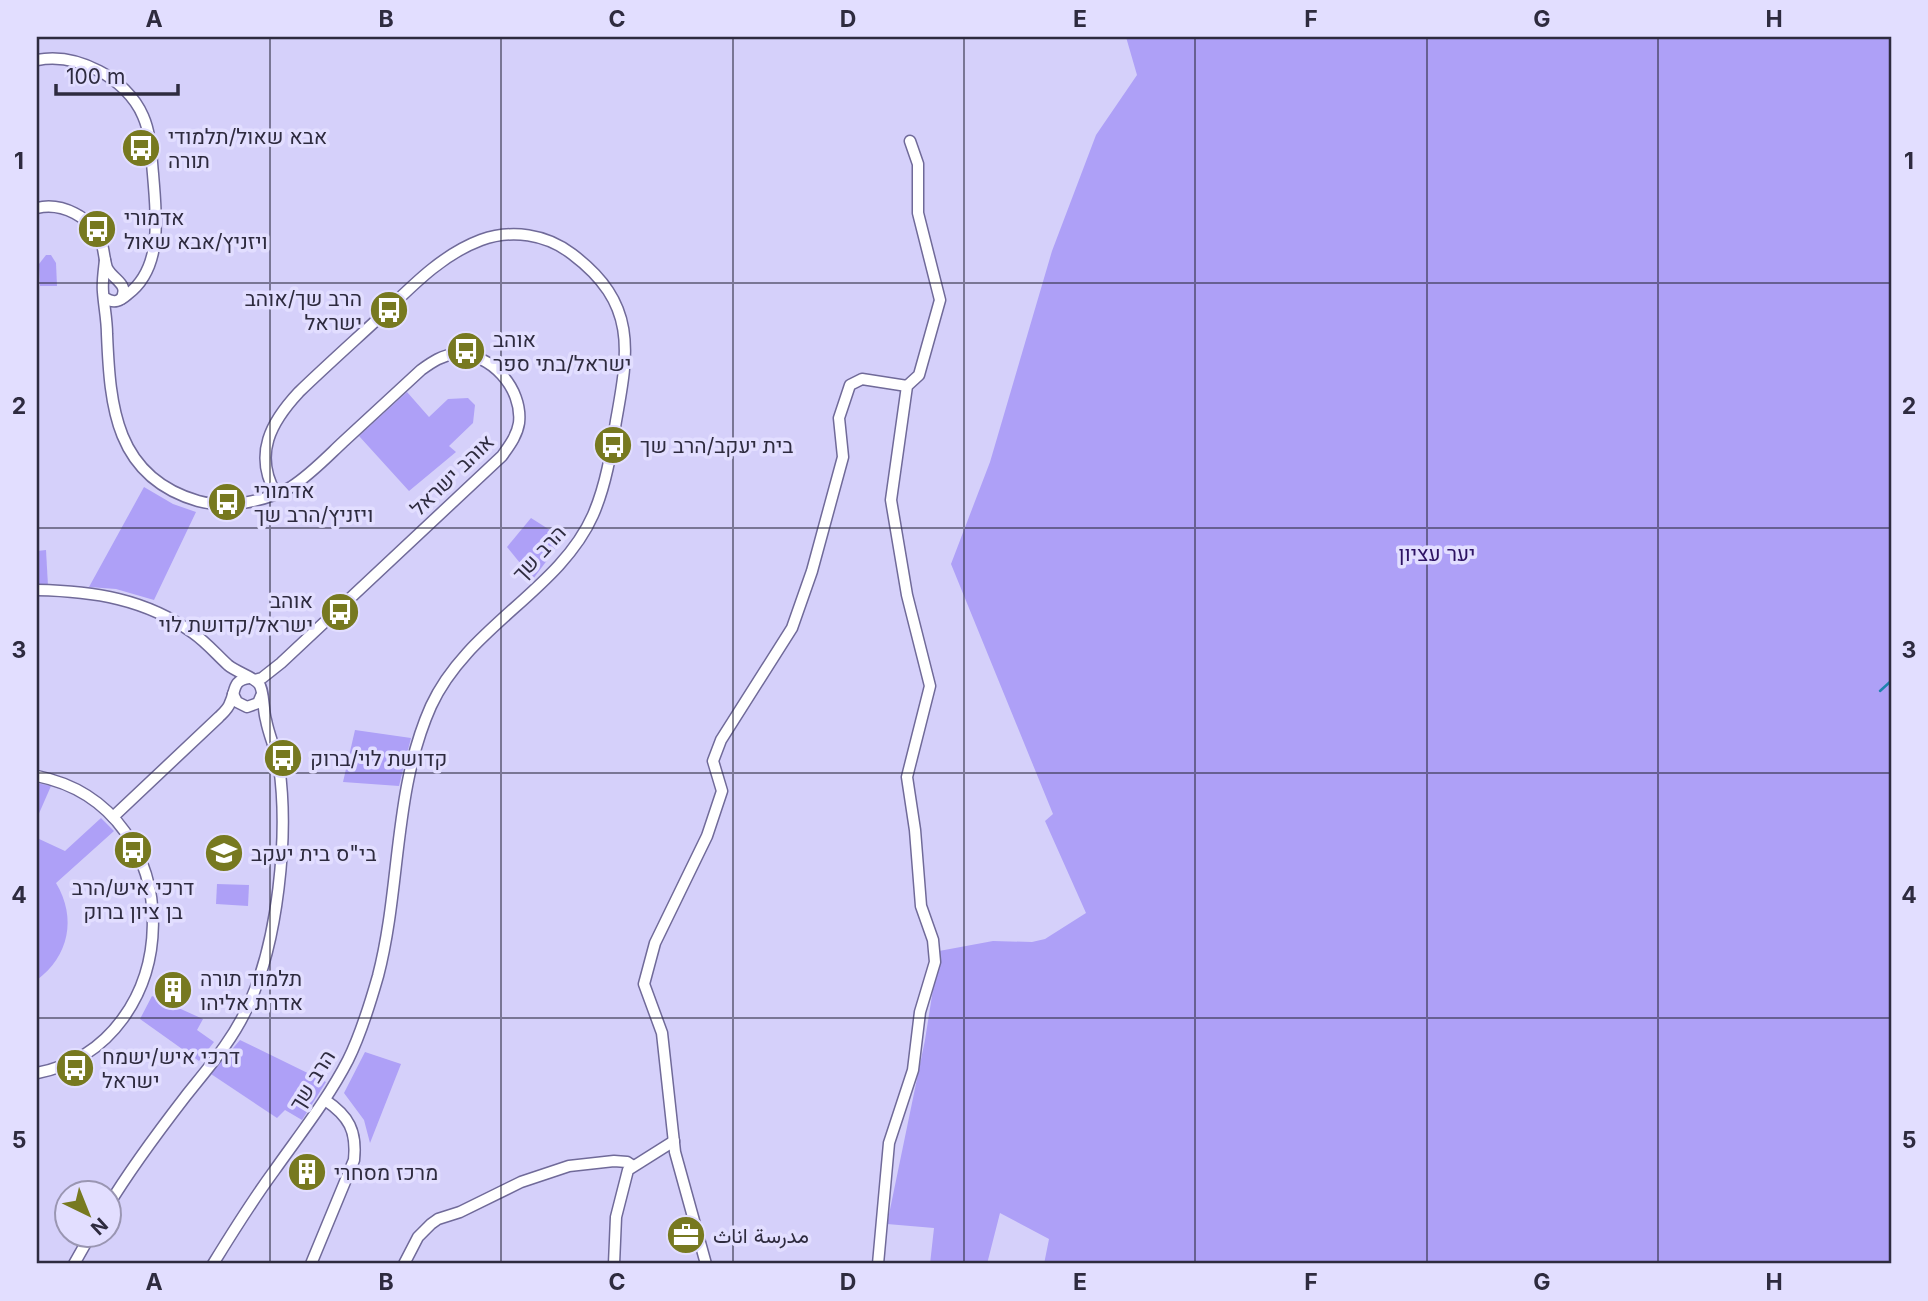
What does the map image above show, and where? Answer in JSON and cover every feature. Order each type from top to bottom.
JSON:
[{"type":"street","points":[[37,60],[54,58],[77,62],[107,75],[127,93],[143,115],[151,147],[156,216],[153,248],[146,271],[139,284],[120,300],[111,302],[104,293],[107,282],[134,282],[146,271]]},
{"type":"street","points":[[877,1264],[889,1143],[913,1070],[920,1012],[935,962],[933,940],[921,906],[915,831],[907,777],[930,686],[908,595],[891,500],[907,386],[919,375],[940,300],[918,213],[918,164],[910,141]]},
{"type":"street","points":[[37,208],[53,206],[80,217],[98,235],[110,272],[124,293],[107,327]]},
{"type":"street","name":"הרב שך","points":[[213,1264],[271,1175],[325,1100],[350,1056],[386,943],[409,777],[429,710],[451,672],[470,650],[570,552],[599,500],[609,462],[626,354],[622,320],[612,297],[583,263],[560,246],[535,236],[503,235],[487,238],[454,253],[424,276],[285,408],[273,426],[266,447],[265,471],[276,494]]},
{"type":"street","name":"אוהב ישראל","points":[[105,260],[104,293],[110,392],[117,425],[128,447],[145,470],[171,489],[209,504],[236,503],[276,494],[292,486],[421,370],[438,358],[456,354],[474,356],[496,369],[513,389],[518,405],[519,423],[514,440],[502,456],[281,663],[268,674],[252,679]]},
{"type":"street","points":[[706,1264],[674,1141],[662,1033],[644,984],[655,943],[707,836],[723,791],[713,761],[720,740],[792,628],[812,571],[843,457],[839,418],[850,385],[862,379],[907,386]]},
{"type":"street","points":[[37,590],[84,592],[142,605],[183,626],[235,670],[252,679],[262,694],[270,738],[279,767],[282,828],[273,916],[267,953],[257,986],[229,1040],[161,1129],[122,1186]]},
{"type":"street","points":[[221,657],[228,668],[237,702],[257,716],[270,738]]},
{"type":"street","name":"אוהב ישראל","points":[[262,694],[281,663]]},
{"type":"street","points":[[113,817],[219,717],[230,704],[233,691],[241,679],[252,679]]},
{"type":"street","points":[[219,717],[229,710],[258,703],[262,694]]},
{"type":"street","points":[[37,776],[83,793],[113,817],[136,847],[152,900],[153,935],[137,994],[124,1014],[97,1045],[68,1063],[37,1073]]},
{"type":"street","points":[[311,1264],[349,1176],[356,1145],[352,1130],[342,1112],[325,1100]]},
{"type":"street","points":[[614,1264],[616,1217],[628,1170],[674,1141]]},
{"type":"street","points":[[404,1264],[418,1237],[438,1219],[460,1212],[521,1182],[569,1166],[614,1161],[627,1162],[633,1167]]},
{"type":"street","points":[[74,1264],[84,1248]]},
{"type":"green space","name":"יער עציון","points":[[1126,37],[1891,37],[1891,1264],[1044,1264],[1049,1239],[1000,1213],[987,1264],[930,1264],[934,1228],[887,1224],[925,1040],[939,951],[993,941],[1032,942],[1045,939],[1086,913],[1045,821],[1053,814],[951,564],[990,462],[1052,251],[1096,135],[1137,75]]},
{"type":"green space","points":[[46,255],[51,255],[56,263],[57,286],[40,286],[39,264]]},
{"type":"green space","points":[[407,392],[429,417],[448,399],[468,398],[475,405],[473,423],[449,446],[456,452],[409,491],[359,436]]},
{"type":"green space","points":[[144,487],[173,504],[196,512],[154,600],[116,589],[89,587]]},
{"type":"green space","points":[[531,518],[561,537],[533,579],[507,547]]},
{"type":"green space","points":[[46,550],[48,586],[37,587],[37,551]]},
{"type":"green space","points":[[355,730],[411,738],[399,786],[343,782]]},
{"type":"green space","points":[[37,783],[51,786],[37,818]]},
{"type":"green space","points":[[101,818],[114,831],[56,883],[66,910],[66,936],[56,960],[37,980],[37,838],[65,851]]},
{"type":"green space","points":[[217,884],[249,885],[248,906],[216,904]]},
{"type":"green space","points":[[152,996],[203,1019],[197,1030],[214,1042],[199,1061],[140,1019]]},
{"type":"green space","points":[[240,1040],[326,1082],[302,1120],[285,1110],[277,1118],[211,1074]]},
{"type":"green space","points":[[365,1052],[401,1064],[370,1143],[364,1120],[344,1093]]},
{"type":"waterway","points":[[1880,691],[1891,681]]},
{"type":"place","name":"אבא שאול/תלמודי תורה","points":[[141,148]]},
{"type":"place","name":"אדמורי ויזניץ/אבא שאול","points":[[97,229]]},
{"type":"place","name":"הרב שך/אוהב ישראל","points":[[389,310]]},
{"type":"place","name":"אוהב ישראל/בתי ספר","points":[[466,351]]},
{"type":"place","name":"בית יעקב/הרב שך","points":[[613,445]]},
{"type":"place","name":"אדמורי ויזניץ/הרב שך","points":[[227,502]]},
{"type":"place","name":"אוהב ישראל/קדושת לוי","points":[[340,612]]},
{"type":"place","name":"קדושת לוי/ברוק","points":[[283,758]]},
{"type":"place","name":"דרכי איש/הרב בן ציון ברוק","points":[[133,850]]},
{"type":"place","name":"בי\"ס בית יעקב","points":[[224,853]]},
{"type":"place","name":"תלמוד תורה אדרת אליהו","points":[[173,990]]},
{"type":"place","name":"דרכי איש/ישמח ישראל","points":[[75,1068]]},
{"type":"place","name":"מרכז מסחרי","points":[[307,1172]]},
{"type":"place","name":"مدرسة اناث","points":[[686,1235]]}]
